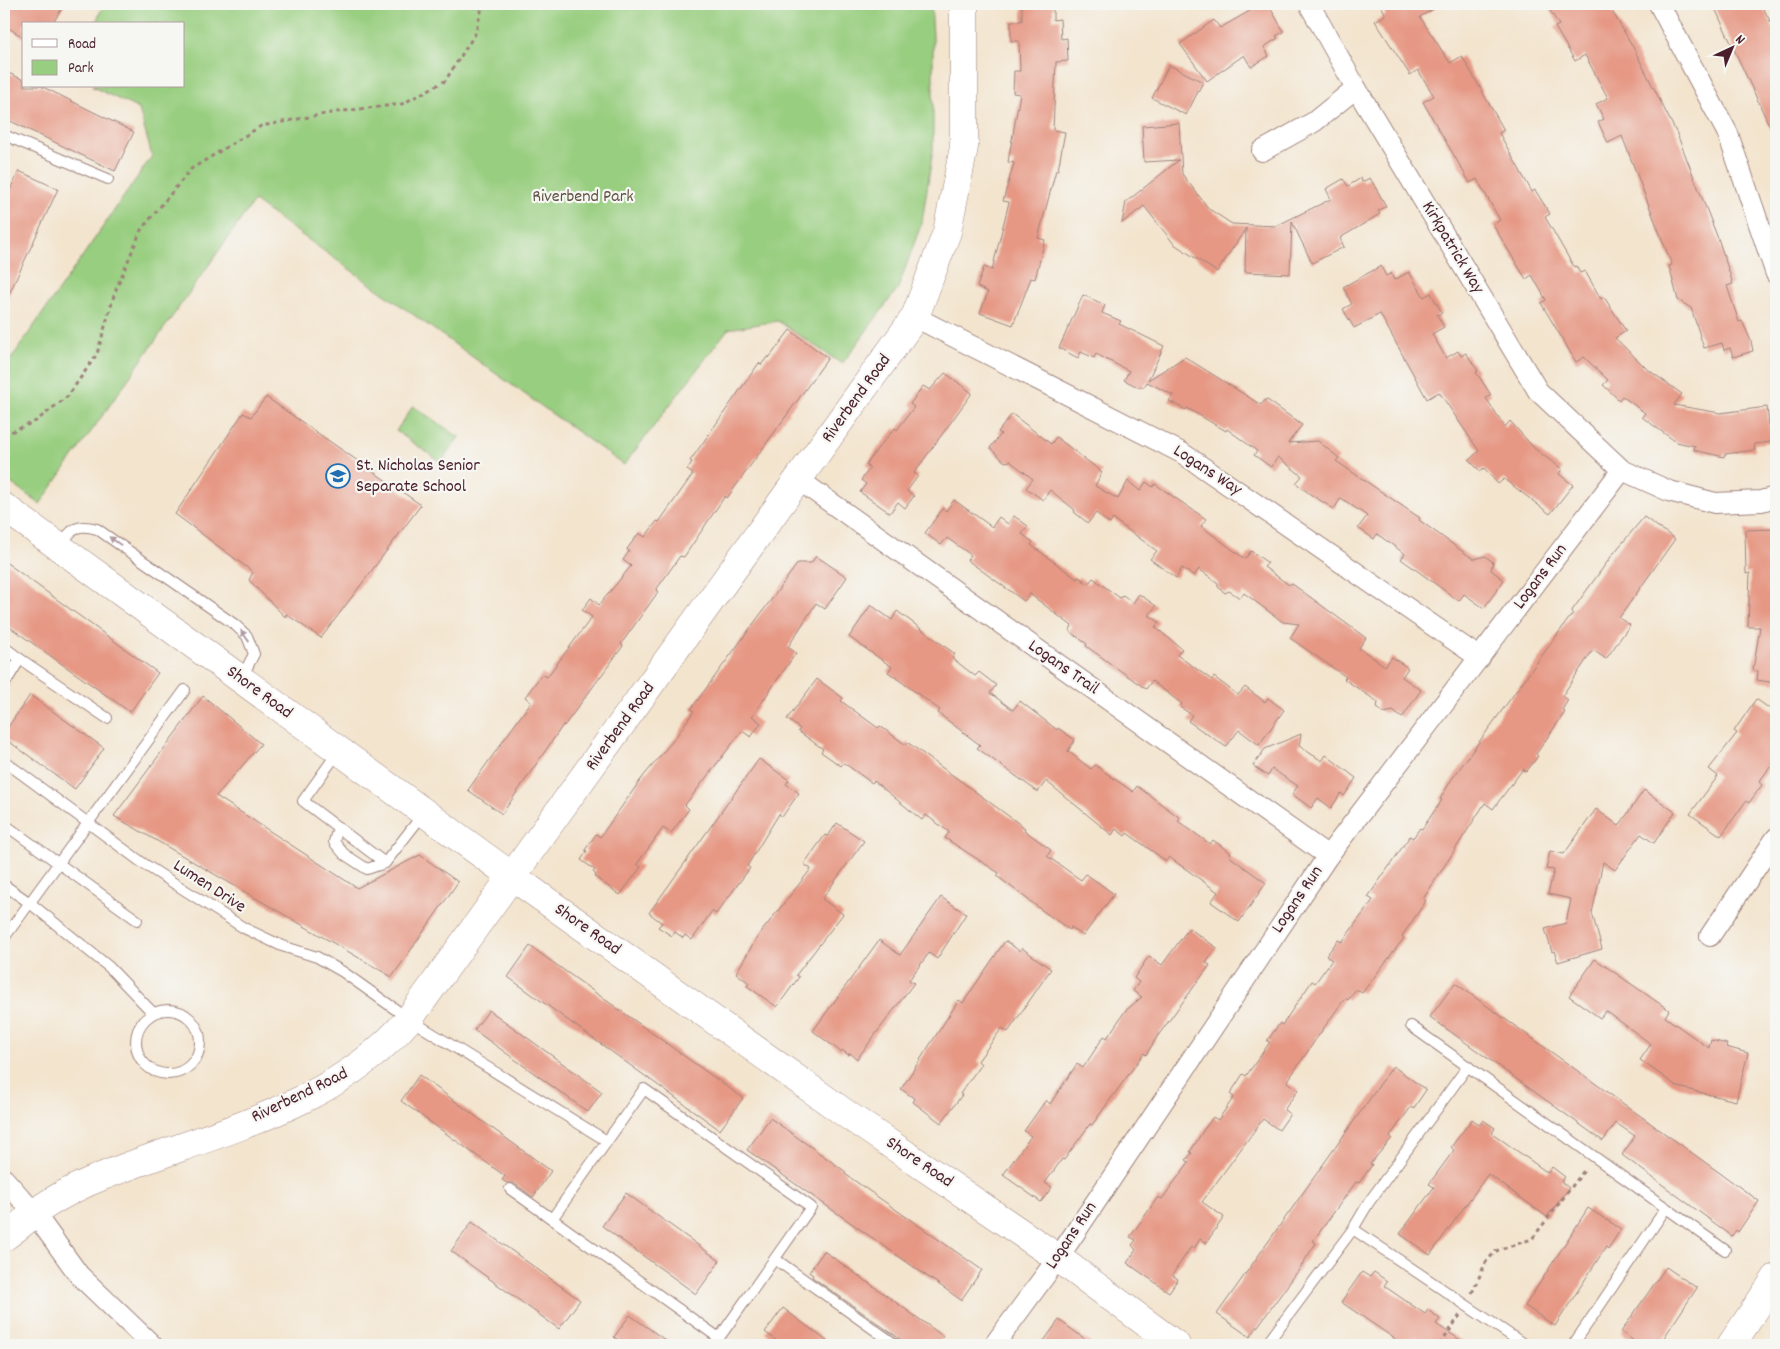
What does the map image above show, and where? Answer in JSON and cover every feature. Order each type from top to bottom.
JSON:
[{"type":"street","name":"Riverbend Road","points":[[4,1237],[48,1203],[101,1176],[277,1111],[348,1075],[396,1034],[408,1019],[915,317],[947,232],[964,147],[964,4]]},
{"type":"street","name":"Kirkpatrick Way","points":[[1310,4],[1356,88],[1538,391],[1622,470],[1669,491],[1715,503],[1761,501],[1776,497]]},
{"type":"street","points":[[1659,4],[1728,134],[1776,274]]},
{"type":"street","points":[[1262,151],[1314,122],[1356,88]]},
{"type":"street","name":"Logans Way","points":[[915,317],[1182,453],[1480,658]]},
{"type":"street","name":"Logans Run","points":[[994,1345],[1058,1258],[1328,856],[1622,470]]},
{"type":"street","name":"Logans Trail","points":[[799,480],[1328,856]]},
{"type":"street","name":"Shore Road","points":[[4,507],[512,877],[849,1116],[1058,1258],[1176,1345]]},
{"type":"street","points":[[1710,936],[1776,838]]},
{"type":"street","points":[[4,1178],[35,1214],[79,1275],[152,1345]]},
{"type":"street","points":[[1731,1345],[1776,1278]]},
{"type":"lane","points":[[4,135],[108,179]]},
{"type":"lane","points":[[60,547],[72,530],[85,525],[98,529],[234,624],[247,636],[254,654],[241,679]]},
{"type":"lane","points":[[4,647],[107,718]]},
{"type":"lane","points":[[4,685],[20,659]]},
{"type":"lane","points":[[4,938],[185,690]]},
{"type":"lane","points":[[339,751],[303,801],[386,863]]},
{"type":"lane","name":"Lumen Drive","points":[[4,761],[144,864],[244,928],[282,946],[317,957],[343,972],[408,1019],[607,1141]]},
{"type":"lane","points":[[338,827],[334,842],[344,854],[367,869],[386,863],[424,813]]},
{"type":"lane","points":[[4,824],[137,920]]},
{"type":"lane","points":[[4,885],[30,903],[110,967],[152,1013]]},
{"type":"lane","points":[[173,1010],[184,1014],[192,1020],[198,1030],[200,1040],[194,1060],[186,1068],[176,1073],[156,1072],[140,1058],[135,1038],[144,1020],[152,1013],[173,1010]]},
{"type":"lane","points":[[1411,1026],[1725,1250]]},
{"type":"lane","points":[[1266,1345],[1354,1229],[1369,1202],[1468,1066]]},
{"type":"lane","points":[[510,1189],[718,1338],[811,1207],[644,1089],[552,1219]]},
{"type":"lane","points":[[1572,1345],[1666,1208]]},
{"type":"lane","points":[[1354,1229],[1525,1345]]},
{"type":"lane","points":[[775,1259],[896,1345]]},
{"type":"path","points":[[4,435],[36,421],[68,396],[97,354],[115,292],[141,230],[191,168],[261,126],[336,112],[402,104],[445,81],[475,34],[483,4]]},
{"type":"path","points":[[1440,1345],[1466,1305],[1486,1262],[1496,1251],[1532,1240],[1589,1165]]},
{"type":"green space","name":"Riverbend Park","points":[[104,4],[931,4],[933,36],[933,149],[922,222],[898,288],[842,364],[778,321],[728,329],[624,465],[254,201],[40,504],[4,478],[4,369],[152,156],[139,109],[95,88],[185,88],[185,22],[96,22]]},
{"type":"green space","points":[[413,406],[459,437],[441,462],[396,431]]},
{"type":"building","points":[[11,4],[65,4],[53,22],[22,22],[22,37],[4,25],[4,15]]},
{"type":"building","points":[[1022,4],[1053,4],[1053,20],[1060,19],[1061,39],[1067,38],[1068,61],[1056,62],[1053,130],[1065,132],[1058,170],[1056,170],[1038,238],[1045,240],[1035,279],[1031,278],[1013,325],[980,313],[988,292],[977,287],[984,267],[992,270],[1009,202],[1003,201],[1014,163],[1008,162],[1020,94],[1013,93],[1014,71],[1020,71],[1019,41],[1011,41],[1011,21],[1022,21]]},
{"type":"building","points":[[1262,4],[1268,4],[1284,32],[1276,36],[1278,38],[1264,47],[1269,56],[1251,67],[1244,55],[1207,81],[1180,44],[1214,20],[1220,28]]},
{"type":"building","points":[[1380,4],[1442,4],[1420,17],[1450,63],[1462,56],[1504,130],[1499,133],[1532,192],[1535,190],[1550,214],[1545,217],[1574,267],[1576,266],[1580,273],[1585,271],[1601,299],[1604,297],[1626,331],[1615,338],[1646,368],[1682,394],[1674,405],[1720,413],[1767,407],[1771,442],[1754,444],[1755,450],[1725,454],[1724,457],[1694,450],[1695,446],[1676,442],[1642,417],[1645,413],[1622,396],[1619,400],[1603,385],[1608,380],[1584,357],[1576,362],[1541,303],[1546,300],[1532,275],[1526,279],[1493,225],[1500,220],[1477,179],[1470,183],[1423,102],[1434,96],[1418,70],[1410,75],[1375,21],[1386,15]]},
{"type":"building","points":[[1546,4],[1608,4],[1633,47],[1677,134],[1719,241],[1733,284],[1727,286],[1739,322],[1742,321],[1751,341],[1753,351],[1733,357],[1730,348],[1724,350],[1722,343],[1704,348],[1691,308],[1678,300],[1669,266],[1672,265],[1622,136],[1608,143],[1598,122],[1604,119],[1596,104],[1608,98],[1585,55],[1575,61],[1555,27],[1559,25]]},
{"type":"building","points":[[1713,4],[1761,4],[1776,32],[1776,140]]},
{"type":"building","points":[[1169,65],[1203,82],[1186,115],[1152,98]]},
{"type":"building","points":[[4,71],[22,79],[22,88],[45,88],[134,132],[115,171],[4,118]]},
{"type":"building","points":[[1179,123],[1182,174],[1209,209],[1232,224],[1276,226],[1331,199],[1326,189],[1343,179],[1348,186],[1361,178],[1362,182],[1370,178],[1386,206],[1378,211],[1380,214],[1340,238],[1344,247],[1312,263],[1292,222],[1290,274],[1245,272],[1246,228],[1217,272],[1174,244],[1144,206],[1122,223],[1126,202],[1179,160],[1144,162],[1142,126]]},
{"type":"building","points":[[19,171],[58,189],[4,305],[4,202]]},
{"type":"building","points":[[1381,266],[1386,276],[1391,273],[1394,280],[1409,272],[1424,297],[1431,293],[1442,313],[1437,315],[1444,327],[1432,334],[1446,358],[1458,351],[1461,356],[1466,353],[1491,395],[1486,398],[1505,427],[1510,421],[1535,449],[1562,469],[1559,474],[1573,485],[1550,514],[1504,479],[1498,484],[1484,468],[1480,471],[1469,460],[1479,451],[1439,392],[1427,399],[1380,314],[1354,328],[1343,309],[1352,304],[1343,287]]},
{"type":"building","points":[[1083,295],[1105,305],[1102,313],[1121,321],[1119,324],[1164,346],[1148,380],[1185,357],[1261,405],[1266,399],[1302,425],[1288,443],[1318,441],[1339,458],[1336,461],[1420,518],[1419,520],[1469,556],[1475,559],[1485,556],[1493,562],[1491,570],[1504,580],[1484,608],[1464,594],[1459,601],[1401,559],[1405,554],[1377,534],[1374,539],[1358,528],[1367,516],[1341,498],[1334,509],[1310,494],[1296,483],[1302,476],[1278,457],[1271,467],[1254,455],[1257,451],[1227,429],[1226,431],[1187,408],[1186,410],[1169,401],[1173,395],[1147,382],[1144,387],[1138,387],[1124,380],[1129,371],[1096,354],[1094,358],[1081,352],[1078,358],[1059,348]]},
{"type":"building","points":[[790,330],[828,358],[727,498],[725,496],[684,557],[680,556],[656,590],[658,592],[621,644],[623,646],[563,725],[502,814],[468,790],[531,702],[525,697],[542,674],[547,677],[592,617],[582,610],[591,598],[599,605],[631,566],[623,560],[629,551],[627,549],[639,533],[645,537],[657,521],[659,522],[693,474],[687,470],[692,462],[690,461],[759,363],[761,365],[768,356],[769,358]]},
{"type":"building","points":[[945,373],[972,393],[914,473],[918,476],[907,491],[914,496],[905,508],[898,502],[890,513],[860,492],[866,484],[861,480],[870,468],[866,465],[878,448],[895,428],[897,430],[914,407],[910,404],[923,386],[930,390]]},
{"type":"building","points":[[266,397],[421,505],[321,638],[286,614],[285,617],[249,580],[253,572],[175,514],[243,413],[251,417]]},
{"type":"building","points":[[1012,414],[1051,444],[1056,437],[1102,472],[1095,486],[1118,499],[1128,481],[1140,491],[1146,482],[1153,487],[1155,484],[1206,519],[1201,526],[1245,559],[1251,551],[1268,563],[1264,567],[1289,585],[1291,583],[1366,638],[1359,648],[1385,666],[1392,657],[1408,668],[1402,677],[1421,690],[1402,718],[1393,711],[1384,713],[1377,708],[1378,702],[1290,638],[1299,624],[1283,622],[1244,593],[1240,598],[1229,591],[1225,593],[1218,587],[1218,583],[1199,569],[1194,576],[1182,568],[1176,578],[1150,559],[1157,551],[1113,519],[1110,524],[1096,513],[1088,523],[1050,490],[1043,500],[1026,488],[1033,479],[1010,461],[1005,462],[990,448],[1001,434],[998,432]]},
{"type":"building","points":[[954,500],[992,527],[999,517],[1008,524],[1014,516],[1028,526],[1022,534],[1033,542],[1031,545],[1077,579],[1079,577],[1088,584],[1093,578],[1120,598],[1123,595],[1133,603],[1139,594],[1156,606],[1149,615],[1159,622],[1155,627],[1182,649],[1177,655],[1212,680],[1214,677],[1238,695],[1245,687],[1265,702],[1268,698],[1284,710],[1259,745],[1239,730],[1226,747],[1188,721],[1192,715],[1180,707],[1182,704],[1152,681],[1146,689],[1086,646],[1087,644],[1069,631],[1072,626],[1030,594],[1024,601],[967,560],[971,555],[947,538],[941,545],[925,533],[943,508],[946,511]]},
{"type":"building","points":[[1644,517],[1675,539],[1619,618],[1630,625],[1606,659],[1593,650],[1562,696],[1568,700],[1562,710],[1565,712],[1536,754],[1538,756],[1526,772],[1523,769],[1493,809],[1485,803],[1423,899],[1426,901],[1402,936],[1404,938],[1362,993],[1356,989],[1348,1000],[1345,998],[1314,1042],[1287,1082],[1298,1090],[1284,1110],[1290,1114],[1279,1130],[1263,1119],[1202,1202],[1224,1217],[1206,1243],[1200,1239],[1194,1249],[1191,1247],[1172,1275],[1178,1279],[1169,1292],[1127,1263],[1136,1250],[1132,1245],[1136,1240],[1130,1237],[1158,1197],[1162,1199],[1189,1162],[1186,1160],[1192,1153],[1190,1152],[1203,1131],[1213,1117],[1218,1120],[1234,1097],[1230,1094],[1243,1074],[1246,1076],[1270,1042],[1267,1041],[1280,1023],[1282,1025],[1312,981],[1315,983],[1332,960],[1326,956],[1338,940],[1342,942],[1373,900],[1368,897],[1410,836],[1413,838],[1420,828],[1422,829],[1442,800],[1440,799],[1452,779],[1573,613],[1571,612],[1613,554]]},
{"type":"building","points":[[1776,529],[1776,683],[1757,680],[1758,671],[1753,670],[1760,627],[1748,627],[1750,573],[1746,574],[1745,530]]},
{"type":"building","points":[[816,556],[847,577],[825,609],[816,603],[788,647],[796,653],[752,716],[761,723],[751,737],[742,731],[685,805],[689,809],[671,833],[663,828],[637,864],[641,867],[620,895],[595,877],[596,875],[593,872],[595,870],[581,860],[587,851],[585,850],[596,834],[600,837],[642,778],[675,738],[694,711],[691,709],[798,563],[811,563]]},
{"type":"building","points":[[4,561],[158,673],[130,712],[4,623]]},
{"type":"building","points":[[871,605],[892,620],[897,611],[955,654],[952,658],[975,676],[979,672],[996,685],[990,693],[1013,710],[1020,701],[1057,730],[1058,728],[1075,740],[1068,751],[1091,769],[1095,765],[1133,792],[1137,786],[1180,818],[1178,821],[1210,844],[1213,840],[1231,853],[1229,856],[1266,883],[1239,922],[1211,902],[1218,892],[1169,857],[1166,861],[1127,833],[1125,836],[1116,829],[1112,835],[1046,781],[1038,792],[977,748],[980,745],[938,713],[940,710],[888,672],[892,667],[849,637]]},
{"type":"building","points":[[817,679],[843,698],[841,701],[878,728],[880,726],[906,745],[907,742],[1025,828],[1024,830],[1051,850],[1047,856],[1081,880],[1086,874],[1114,894],[1083,936],[1071,927],[1070,930],[1043,911],[997,876],[999,873],[945,838],[949,832],[926,815],[922,820],[874,781],[872,783],[844,763],[841,766],[821,752],[823,749],[798,731],[800,729],[787,719]]},
{"type":"building","points":[[30,695],[104,748],[75,789],[4,738],[4,733]]},
{"type":"building","points":[[203,696],[261,744],[216,796],[357,888],[420,855],[458,882],[392,977],[114,816]]},
{"type":"building","points":[[1756,699],[1776,713],[1776,759],[1759,782],[1762,785],[1749,803],[1746,801],[1721,836],[1690,814],[1718,776],[1709,769],[1737,733],[1734,731]]},
{"type":"building","points":[[1301,734],[1299,746],[1322,761],[1326,755],[1356,778],[1344,796],[1341,793],[1331,808],[1318,798],[1311,808],[1292,794],[1298,786],[1272,769],[1268,776],[1253,766],[1265,749]]},
{"type":"building","points":[[759,759],[789,780],[786,784],[799,793],[782,817],[779,814],[747,866],[750,868],[716,914],[712,911],[692,940],[685,935],[683,938],[675,932],[672,936],[658,927],[662,923],[649,913]]},
{"type":"building","points":[[1644,790],[1675,812],[1654,843],[1641,834],[1615,870],[1603,862],[1592,913],[1602,949],[1558,962],[1554,951],[1552,952],[1545,929],[1566,923],[1571,899],[1548,894],[1554,870],[1546,869],[1550,851],[1564,854],[1596,809],[1619,826]]},
{"type":"building","points":[[837,823],[864,841],[822,899],[843,914],[796,975],[799,977],[777,1007],[747,986],[749,983],[736,973],[758,936],[811,869],[804,864],[825,835],[828,836]]},
{"type":"building","points":[[941,897],[966,914],[937,959],[929,953],[909,980],[914,983],[857,1059],[850,1053],[849,1055],[842,1050],[841,1052],[813,1031],[879,940],[900,955]]},
{"type":"building","points":[[1189,928],[1217,948],[1206,963],[1210,965],[1146,1055],[1144,1053],[1092,1125],[1090,1124],[1064,1160],[1062,1159],[1045,1183],[1052,1187],[1041,1202],[1003,1175],[1031,1136],[1024,1131],[1046,1100],[1050,1104],[1077,1064],[1083,1068],[1104,1036],[1107,1038],[1125,1011],[1142,997],[1133,991],[1139,982],[1134,978],[1149,956],[1162,965]]},
{"type":"building","points":[[1005,941],[1020,951],[1022,948],[1051,969],[1008,1032],[1002,1028],[978,1061],[981,1064],[960,1094],[962,1095],[941,1123],[913,1102],[915,1099],[901,1089],[959,1000],[963,1003]]},
{"type":"building","points":[[530,946],[743,1098],[720,1130],[508,977]]},
{"type":"building","points":[[1595,959],[1669,1010],[1665,1017],[1709,1048],[1711,1040],[1727,1044],[1726,1047],[1748,1053],[1736,1101],[1678,1087],[1640,1060],[1651,1044],[1606,1011],[1600,1018],[1569,996]]},
{"type":"building","points":[[1455,983],[1759,1201],[1738,1232],[1736,1230],[1732,1236],[1622,1155],[1635,1136],[1616,1123],[1603,1141],[1430,1017]]},
{"type":"building","points":[[489,1010],[602,1092],[588,1112],[474,1030]]},
{"type":"building","points":[[1393,1066],[1426,1090],[1390,1136],[1392,1138],[1370,1164],[1372,1165],[1359,1183],[1356,1182],[1313,1241],[1316,1243],[1298,1271],[1250,1337],[1217,1314]]},
{"type":"building","points":[[419,1075],[551,1171],[533,1197],[514,1183],[507,1183],[502,1180],[505,1176],[401,1101]]},
{"type":"building","points":[[770,1118],[846,1172],[845,1174],[982,1270],[961,1300],[747,1150]]},
{"type":"building","points":[[1472,1119],[1480,1125],[1483,1120],[1495,1128],[1492,1133],[1548,1173],[1552,1167],[1565,1177],[1561,1182],[1569,1188],[1547,1217],[1488,1174],[1430,1255],[1400,1234],[1434,1187],[1429,1184],[1454,1150],[1451,1147]]},
{"type":"building","points":[[626,1193],[720,1261],[696,1294],[602,1226]]},
{"type":"building","points":[[1588,1208],[1621,1229],[1608,1249],[1606,1247],[1555,1326],[1525,1306]]},
{"type":"building","points":[[472,1222],[580,1300],[559,1329],[451,1251]]},
{"type":"building","points":[[824,1251],[943,1336],[937,1345],[903,1345],[900,1339],[812,1277],[813,1275],[809,1272]]},
{"type":"building","points":[[1666,1267],[1697,1288],[1659,1345],[1640,1345],[1621,1332]]},
{"type":"building","points":[[1362,1272],[1370,1277],[1374,1272],[1387,1281],[1384,1286],[1425,1314],[1428,1310],[1440,1319],[1436,1324],[1468,1345],[1404,1345],[1341,1302]]},
{"type":"building","points":[[783,1308],[832,1345],[782,1345],[765,1332]]},
{"type":"building","points":[[630,1315],[672,1345],[625,1345],[614,1337]]},
{"type":"building","points":[[1059,1320],[1093,1345],[1041,1345]]},
{"type":"place","name":"St. Nicholas Senior Separate School","points":[[338,476]]}]
